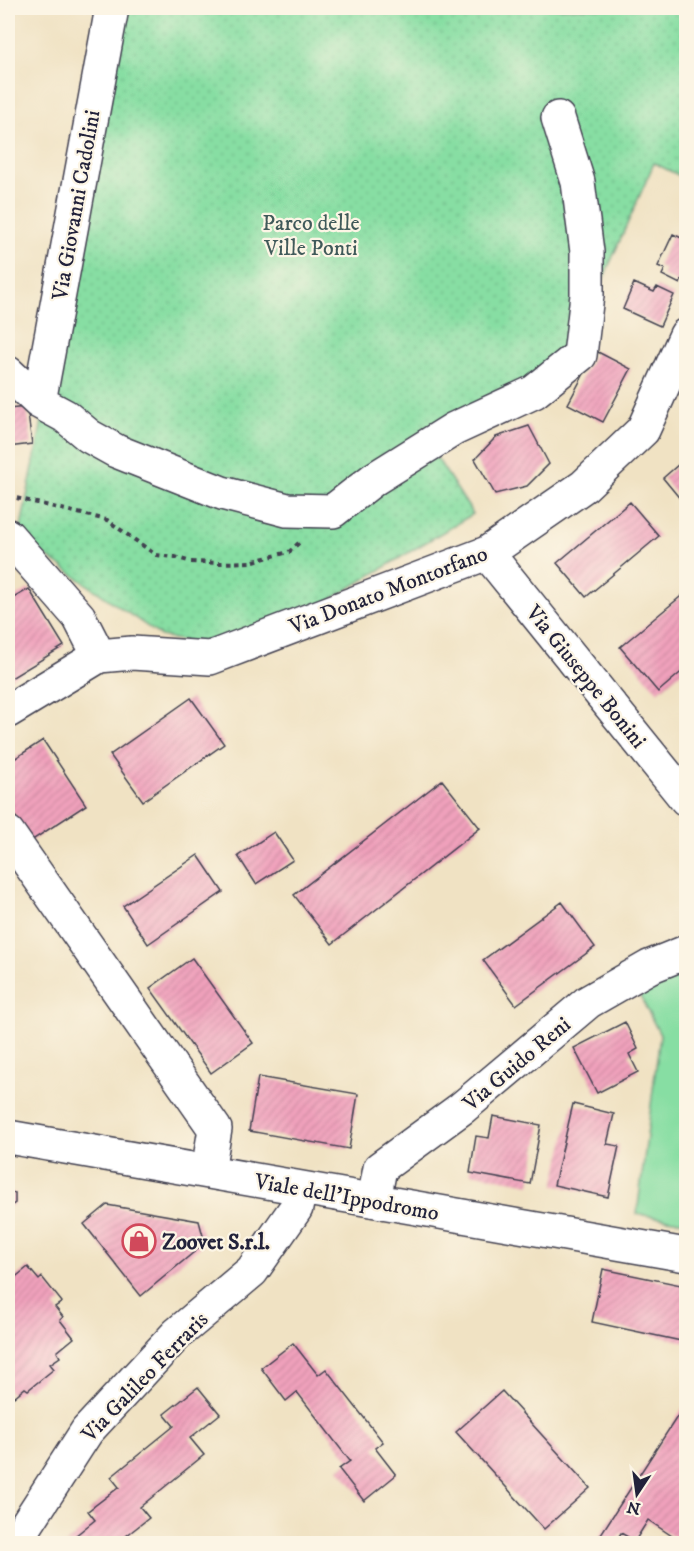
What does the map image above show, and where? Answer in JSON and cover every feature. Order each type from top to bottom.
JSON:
[{"type":"street","name":"Via Giovanni Cadolini","points":[[52,409],[111,8]]},
{"type":"street","points":[[8,373],[89,436],[116,451],[222,494],[287,510],[333,511],[374,479],[454,429],[534,392],[580,356],[587,295],[587,252],[578,182],[558,118]]},
{"type":"street","name":"Via Donato Montorfano","points":[[8,711],[99,656],[132,653],[210,658],[487,553],[584,486],[644,430],[687,335]]},
{"type":"street","points":[[8,536],[79,617],[99,656]]},
{"type":"street","name":"Via Giuseppe Bonini","points":[[487,553],[687,799]]},
{"type":"street","points":[[8,833],[215,1130],[208,1172]]},
{"type":"street","name":"Via Guido Reni","points":[[374,1200],[380,1168],[462,1108],[588,1002],[649,967],[687,952]]},
{"type":"street","name":"Viale dell'Ippodromo","points":[[8,1137],[687,1255]]},
{"type":"street","name":"Via Galileo Ferraris","points":[[14,1544],[87,1431],[177,1334],[252,1271],[296,1208],[300,1188]]},
{"type":"path","points":[[8,496],[107,520],[156,555],[175,557],[190,562],[250,562],[289,552],[333,511]]},
{"type":"green space","name":"Parco delle Ville Ponti","points":[[124,8],[686,8],[686,179],[654,163],[564,368],[421,433],[473,514],[240,654],[161,636],[19,537]]},
{"type":"green space","points":[[686,963],[686,1222],[637,1214],[660,1035],[637,990]]},
{"type":"building","points":[[673,234],[686,240],[686,269],[680,284],[662,275],[665,269],[658,266]]},
{"type":"building","points":[[634,283],[654,292],[657,287],[674,295],[660,326],[623,309]]},
{"type":"building","points":[[596,351],[631,369],[603,422],[568,404]]},
{"type":"building","points":[[27,407],[32,444],[8,447],[8,409]]},
{"type":"building","points":[[529,426],[549,464],[527,486],[495,494],[475,459],[496,437]]},
{"type":"building","points":[[686,458],[686,506],[663,478]]},
{"type":"building","points":[[630,502],[659,536],[586,597],[557,563]]},
{"type":"building","points":[[29,589],[64,646],[8,680],[8,601]]},
{"type":"building","points":[[686,592],[686,668],[658,692],[620,647]]},
{"type":"building","points":[[191,698],[224,744],[143,801],[110,755]]},
{"type":"building","points":[[43,740],[86,805],[31,841],[8,805],[8,763]]},
{"type":"building","points":[[442,780],[480,828],[332,944],[294,895]]},
{"type":"building","points":[[274,832],[293,860],[256,884],[238,856]]},
{"type":"building","points":[[198,855],[223,892],[148,944],[123,906]]},
{"type":"building","points":[[562,902],[595,947],[516,1005],[483,960]]},
{"type":"building","points":[[192,958],[253,1043],[211,1073],[150,988]]},
{"type":"building","points":[[625,1022],[638,1049],[629,1054],[638,1072],[597,1093],[574,1048]]},
{"type":"building","points":[[258,1077],[358,1094],[349,1149],[249,1131]]},
{"type":"building","points":[[573,1104],[614,1114],[607,1144],[619,1146],[608,1197],[554,1185]]},
{"type":"building","points":[[493,1116],[541,1125],[530,1184],[470,1173],[476,1136],[489,1138]]},
{"type":"building","points":[[8,1192],[15,1193],[15,1203],[8,1208]]},
{"type":"building","points":[[107,1205],[199,1221],[205,1243],[141,1296],[84,1224]]},
{"type":"building","points":[[28,1267],[39,1280],[42,1277],[62,1302],[55,1307],[63,1317],[60,1320],[74,1338],[57,1352],[60,1357],[50,1364],[54,1369],[28,1390],[25,1388],[14,1397],[8,1389],[8,1283]]},
{"type":"building","points":[[603,1269],[686,1286],[686,1342],[592,1322]]},
{"type":"building","points":[[293,1343],[318,1375],[326,1369],[383,1442],[375,1448],[396,1475],[364,1501],[339,1469],[350,1461],[297,1392],[286,1401],[261,1368]]},
{"type":"building","points":[[198,1387],[220,1414],[190,1438],[204,1455],[140,1507],[149,1518],[118,1544],[65,1544],[95,1520],[88,1511],[119,1487],[111,1477],[174,1426],[164,1414]]},
{"type":"building","points":[[502,1391],[590,1488],[544,1529],[456,1432]]},
{"type":"building","points":[[686,1403],[686,1544],[648,1520],[635,1541],[621,1533],[614,1544],[610,1544],[599,1537]]},
{"type":"place","name":"Zoovet S.r.l.","points":[[139,1241]]}]
